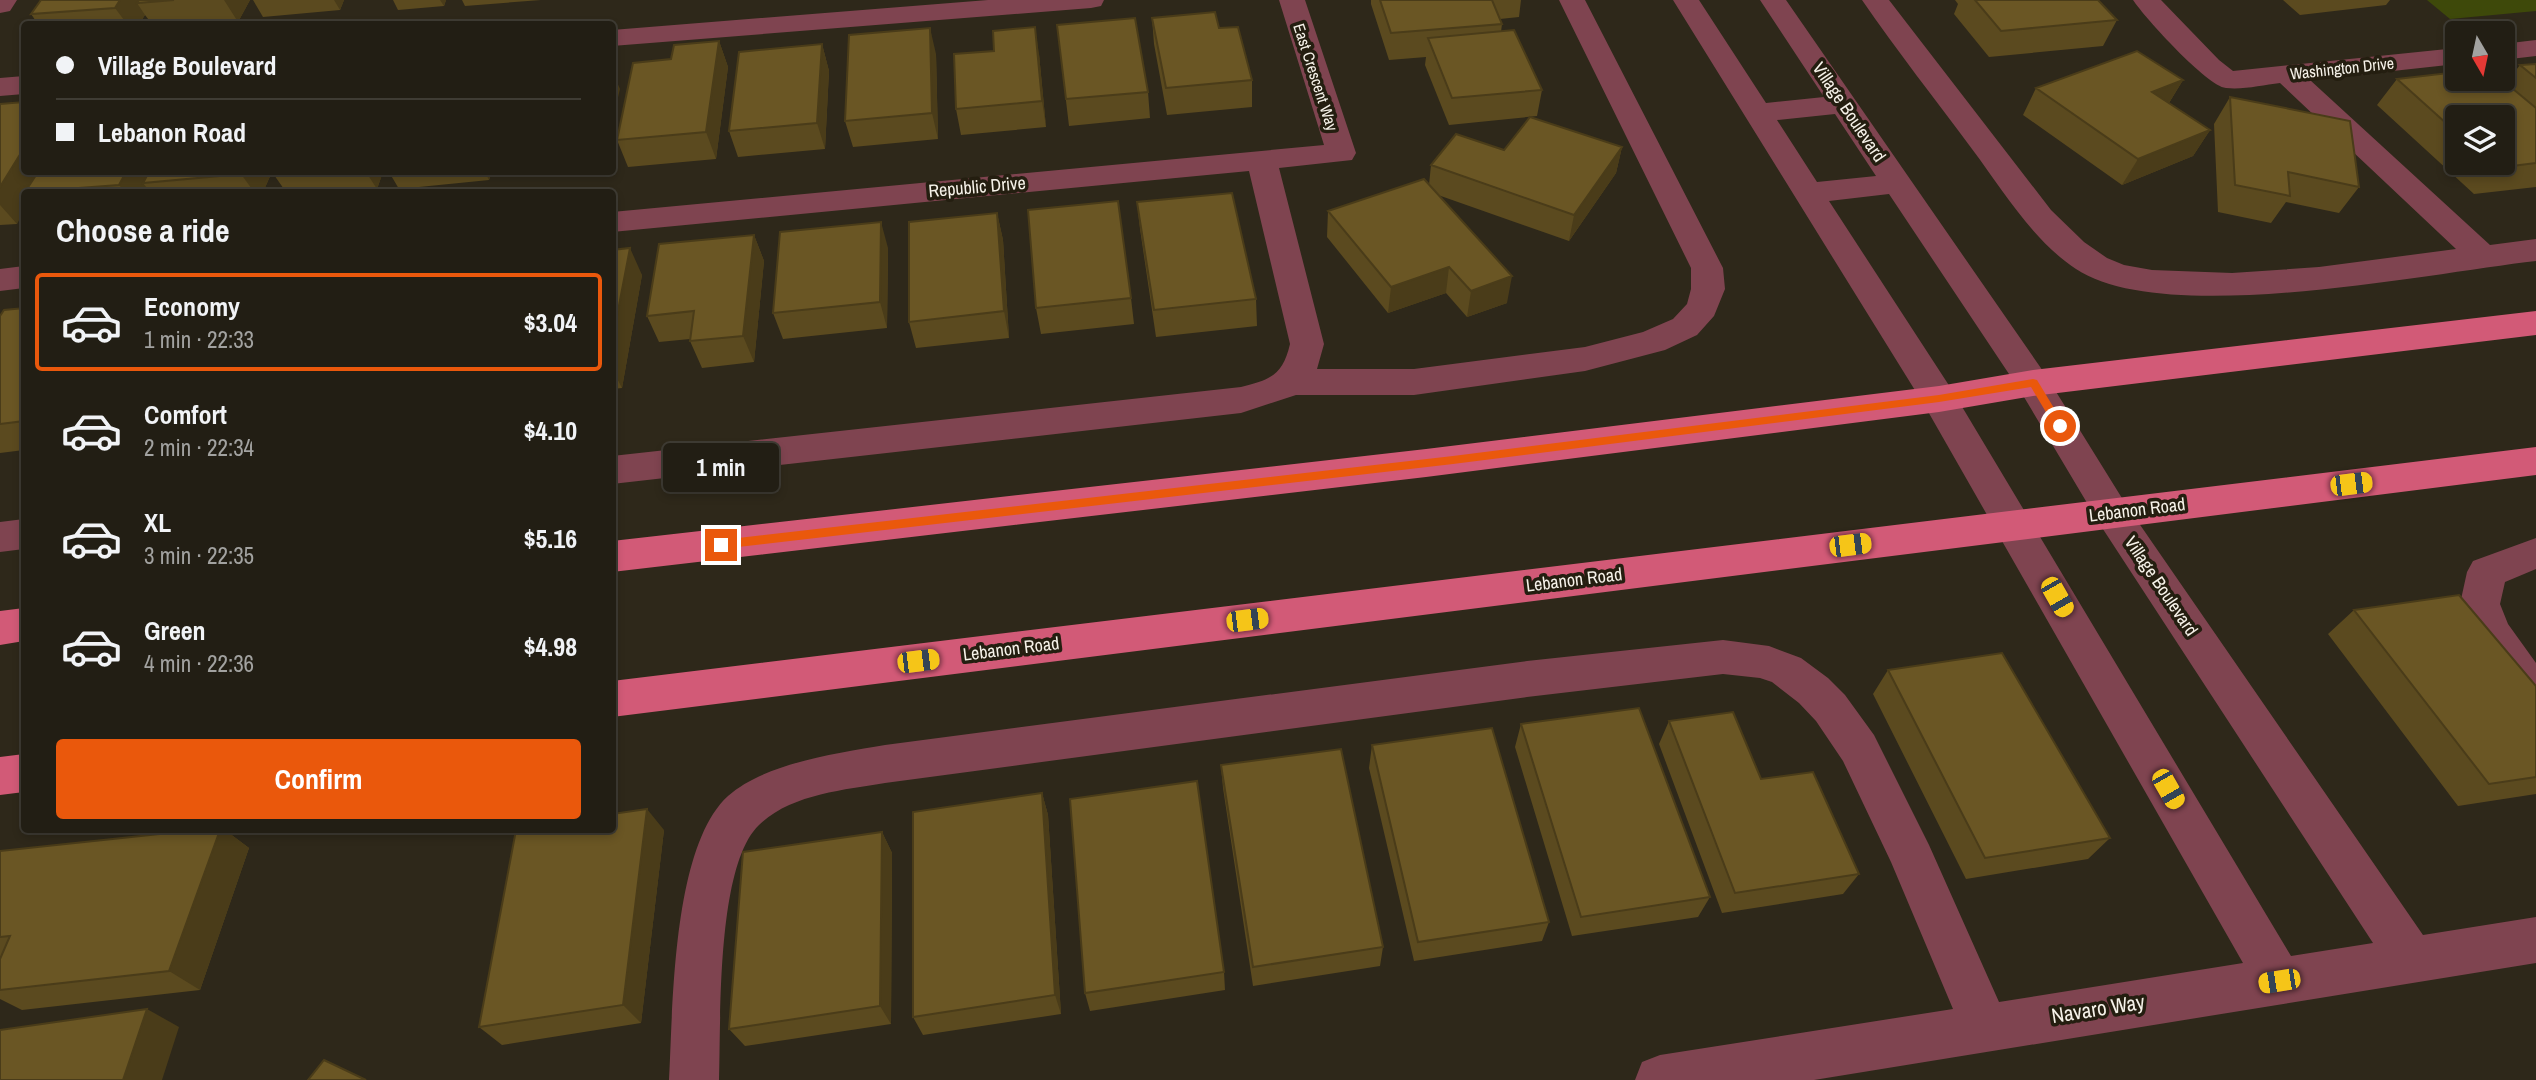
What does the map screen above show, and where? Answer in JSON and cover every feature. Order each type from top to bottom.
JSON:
[{"type":"main road","points":[[616,557],[1426,463],[1939,398],[2033,383],[2536,324]]},
{"type":"main road","name":"Lebanon Road","points":[[616,699],[2536,461]]},
{"type":"main road","points":[[0,628],[21,625]]},
{"type":"main road","points":[[0,776],[21,773]]},
{"type":"street","points":[[0,5],[4,0]]},
{"type":"street","points":[[616,38],[1091,0]]},
{"type":"street","name":"East Crescent Way","points":[[1292,0],[1341,153]]},
{"type":"street","points":[[616,470],[1241,400],[1271,393],[1292,382],[1414,382],[1585,359],[1653,342],[1685,327],[1702,308],[1708,289],[1707,268],[1572,0]]},
{"type":"street","points":[[1686,0],[1939,398],[2279,981]]},
{"type":"street","name":"Village Boulevard","points":[[1773,0],[2033,383],[2112,513],[2412,960]]},
{"type":"street","points":[[1875,0],[2040,217],[2067,246],[2095,265],[2130,278],[2226,285],[2331,278],[2536,250]]},
{"type":"street","name":"Washington Drive","points":[[2146,0],[2227,80],[2445,57]]},
{"type":"street","points":[[2515,50],[2536,48]]},
{"type":"street","points":[[2287,74],[2482,256]]},
{"type":"street","points":[[0,87],[21,85]]},
{"type":"street","points":[[1757,113],[1844,104]]},
{"type":"street","name":"Republic Drive","points":[[616,222],[1341,153]]},
{"type":"street","points":[[1262,160],[1307,344],[1305,363],[1292,382]]},
{"type":"street","points":[[1808,193],[1898,183]]},
{"type":"street","points":[[0,537],[21,534]]},
{"type":"street","points":[[2536,553],[2487,572],[2480,604],[2491,632],[2536,696]]},
{"type":"street","points":[[694,1080],[702,945],[710,879],[725,837],[741,812],[772,793],[813,777],[885,764],[1527,679],[1723,657],[1755,659],[1792,673],[1822,696],[1847,727],[1915,864],[1985,1027]]},
{"type":"street","name":"Navaro Way","points":[[1660,1080],[2536,940]]},
{"type":"green space","points":[[2427,0],[2536,0],[2536,11],[2450,19]]},
{"type":"building","points":[[41,0],[120,0],[115,8],[31,14]]},
{"type":"building","points":[[139,0],[174,0],[137,3]]},
{"type":"building","points":[[1380,0],[1492,0],[1502,24],[1391,33]]},
{"type":"building","points":[[1975,0],[2098,0],[2117,20],[2001,31]]},
{"type":"building","points":[[1215,12],[1219,28],[1238,27],[1252,80],[1166,88],[1152,18]]},
{"type":"building","points":[[1135,18],[1148,92],[1066,99],[1057,25]]},
{"type":"building","points":[[1035,27],[1042,101],[956,109],[954,54],[994,51],[993,31]]},
{"type":"building","points":[[930,28],[932,113],[845,121],[849,35]]},
{"type":"building","points":[[1514,30],[1542,90],[1452,98],[1428,38]]},
{"type":"building","points":[[719,41],[706,132],[617,140],[633,63],[671,59],[674,45]]},
{"type":"building","points":[[822,44],[817,123],[729,131],[739,52]]},
{"type":"building","points":[[2137,51],[2183,80],[2152,92],[2210,130],[2138,159],[2036,88]]},
{"type":"building","points":[[2536,64],[2536,78],[2520,65]]},
{"type":"building","points":[[2445,73],[2445,91],[2515,91],[2536,108],[2536,163],[2515,166],[2515,105],[2445,105],[2445,122],[2397,79]]},
{"type":"building","points":[[2230,97],[2350,121],[2359,187],[2288,172],[2290,196],[2235,185]]},
{"type":"building","points":[[21,102],[21,153],[0,187],[0,104]]},
{"type":"building","points":[[1530,117],[1622,147],[1574,215],[1431,165],[1456,134],[1504,150]]},
{"type":"building","points":[[36,175],[124,175],[119,185],[27,189]]},
{"type":"building","points":[[147,175],[230,175],[143,183]]},
{"type":"building","points":[[1424,179],[1512,276],[1471,291],[1449,267],[1391,287],[1328,211]]},
{"type":"building","points":[[1232,193],[1256,299],[1154,310],[1137,202]]},
{"type":"building","points":[[1118,201],[1131,298],[1036,308],[1028,210]]},
{"type":"building","points":[[997,213],[1004,311],[909,322],[909,222]]},
{"type":"building","points":[[881,222],[880,302],[773,313],[780,232]]},
{"type":"building","points":[[754,235],[743,336],[690,341],[694,311],[647,316],[659,244]]},
{"type":"building","points":[[630,248],[616,321],[616,250]]},
{"type":"building","points":[[21,308],[21,421],[0,424],[0,316],[4,310]]},
{"type":"building","points":[[2459,595],[2536,686],[2536,777],[2489,784],[2354,610]]},
{"type":"building","points":[[2002,653],[2110,838],[1985,858],[1888,670]]},
{"type":"building","points":[[1639,708],[1710,897],[1581,917],[1521,724]]},
{"type":"building","points":[[1733,712],[1761,779],[1813,772],[1859,874],[1735,893],[1669,721]]},
{"type":"building","points":[[1492,728],[1549,922],[1418,942],[1372,745]]},
{"type":"building","points":[[1341,749],[1383,947],[1253,967],[1221,765]]},
{"type":"building","points":[[1197,781],[1224,972],[1085,993],[1070,799]]},
{"type":"building","points":[[1042,793],[1055,995],[913,1017],[913,812]]},
{"type":"building","points":[[647,809],[623,1005],[479,1027],[515,833],[616,833],[616,813]]},
{"type":"building","points":[[882,832],[880,1006],[729,1029],[743,852]]},
{"type":"building","points":[[169,833],[219,833],[169,971],[0,990],[0,959],[10,936],[0,937],[0,851]]},
{"type":"building","points":[[147,1009],[123,1080],[0,1080],[0,1030]]},
{"type":"building","points":[[324,1060],[366,1080],[308,1080]]},
{"type":"route","points":[[721,545],[1453,460],[1939,398],[2033,383],[2060,426]]}]
